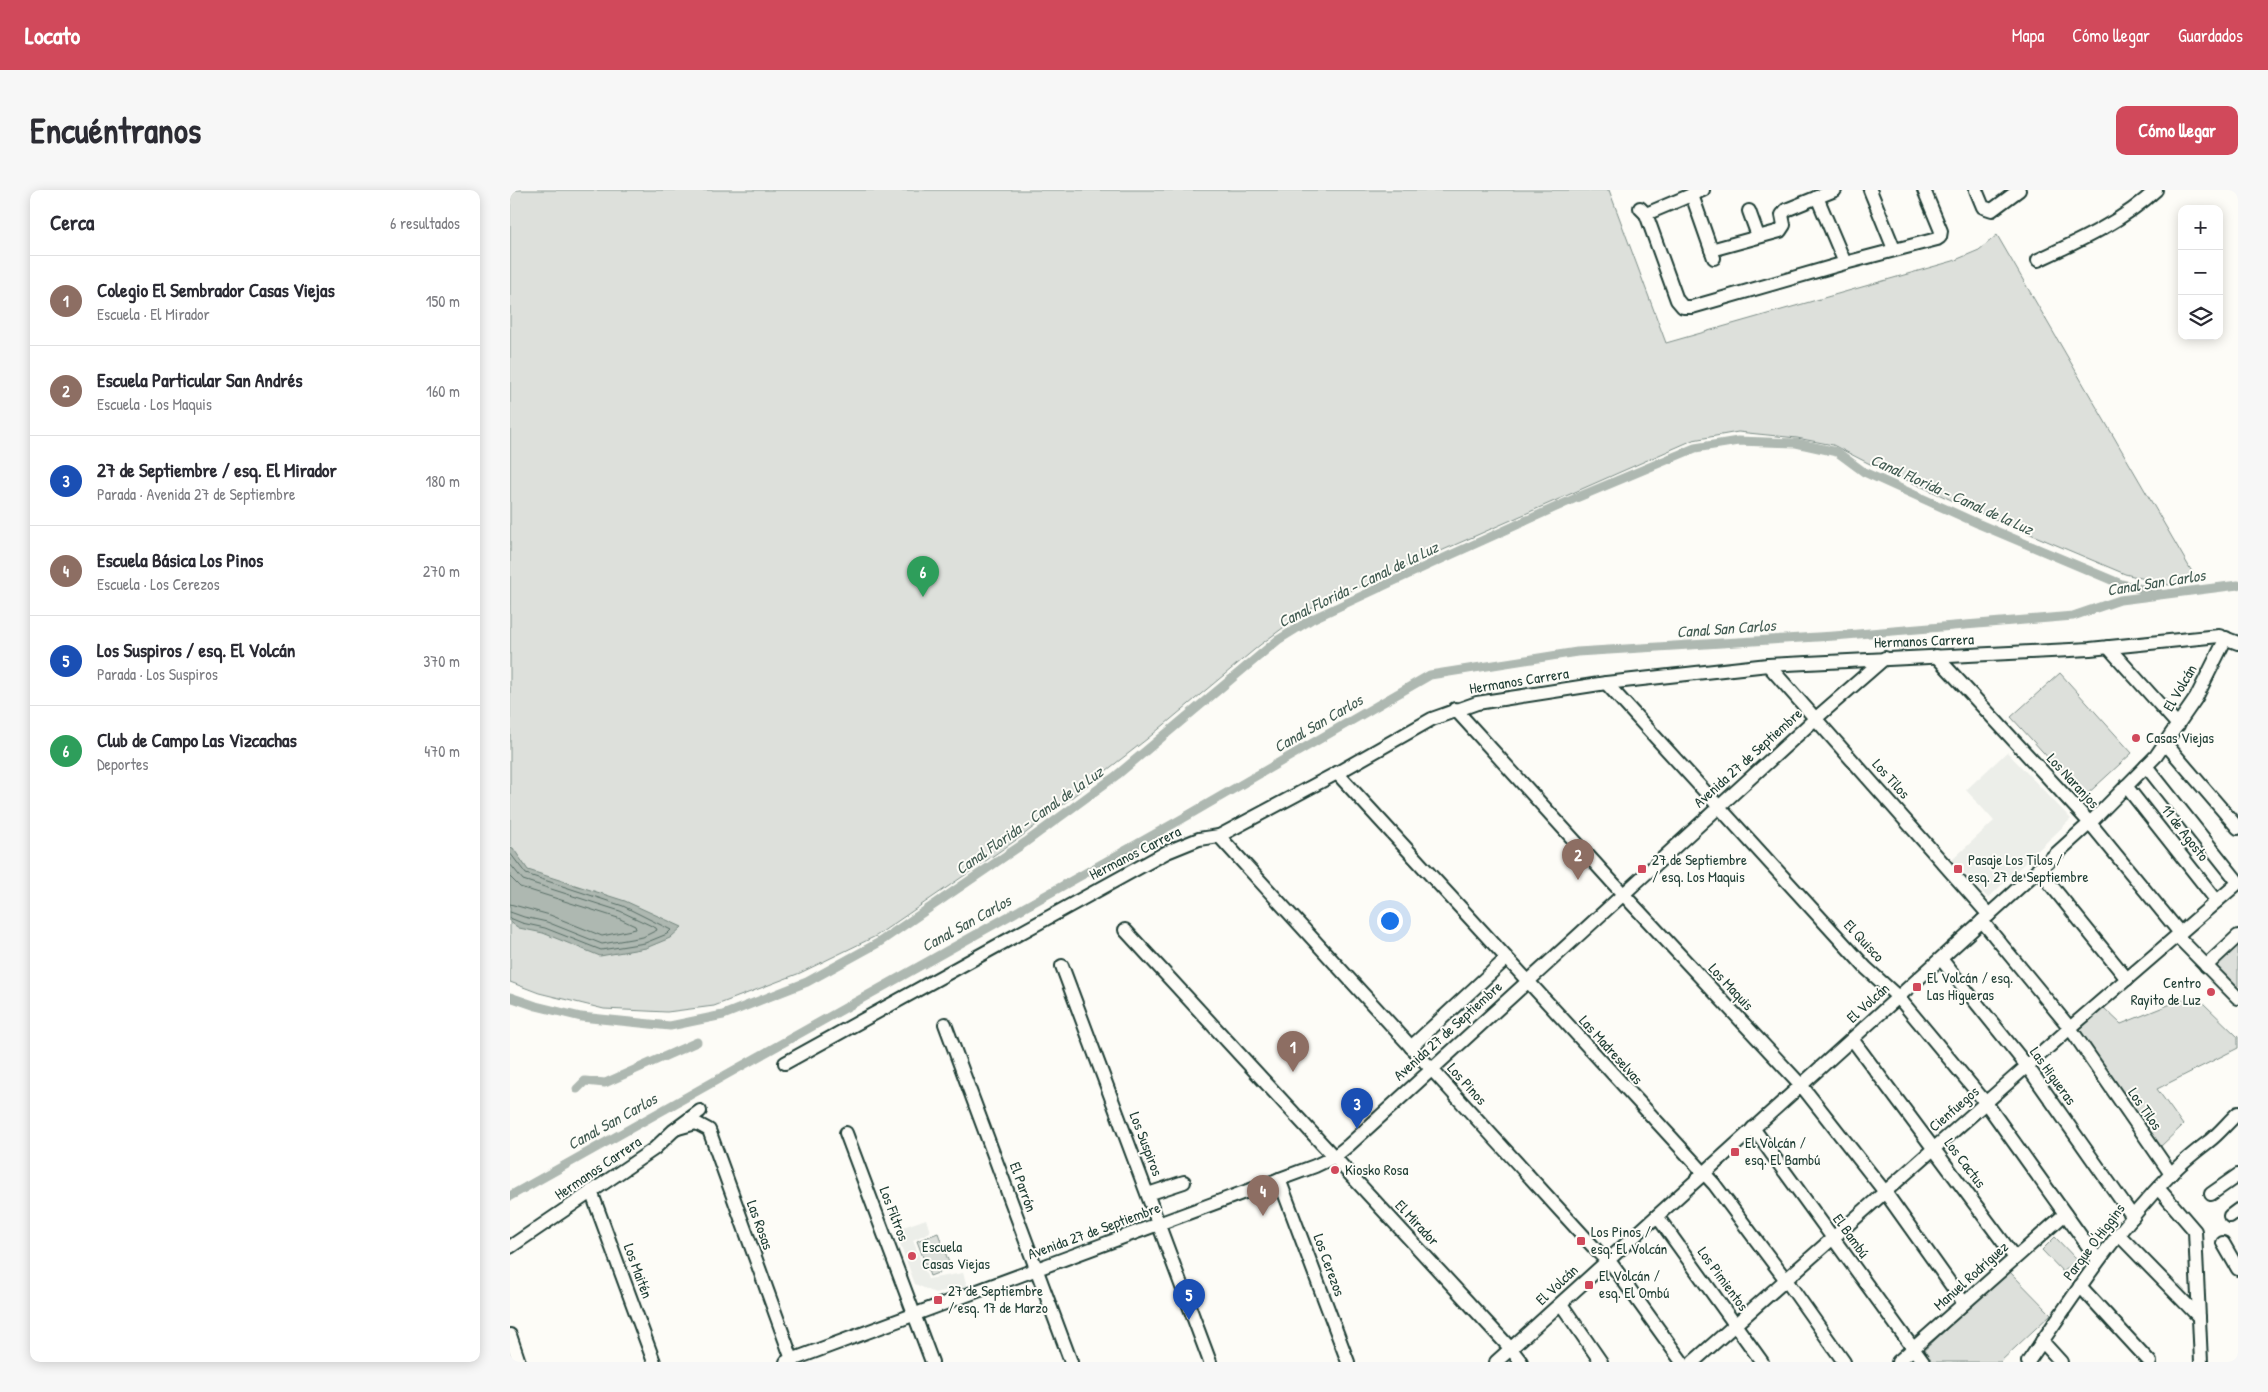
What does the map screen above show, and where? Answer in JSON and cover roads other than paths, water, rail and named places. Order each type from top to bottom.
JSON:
[{"type":"street","points":[[1697,191],[1693,198],[1713,254],[1758,236],[1782,236],[1784,225],[1782,215],[1786,210],[1835,190]]},
{"type":"street","points":[[1870,190],[1894,250]]},
{"type":"street","points":[[1697,191],[1643,211],[1677,300],[1683,307],[1692,307],[1937,239],[1941,234],[1924,190]]},
{"type":"street","points":[[1976,190],[1983,207],[1992,210],[2019,190]]},
{"type":"street","points":[[2038,260],[2098,231],[2146,200],[2156,190]]},
{"type":"street","points":[[1817,197],[1845,263]]},
{"type":"street","points":[[1749,212],[1758,236]]},
{"type":"street","name":"Hermanos Carrera","points":[[785,1063],[1167,852],[1199,839],[1219,836],[1337,773],[1432,719],[1455,709],[1477,703],[1606,683],[1768,665],[2108,647],[2219,636],[2226,638]]},
{"type":"street","points":[[2226,638],[2238,643]]},
{"type":"street","name":"El Volcán","points":[[1496,1362],[2090,823],[2146,766],[2178,725],[2196,698],[2226,638]]},
{"type":"street","points":[[2108,647],[2178,725]]},
{"type":"street","name":"Los Naranjos","points":[[1936,656],[2090,823],[2178,935],[2206,966],[2237,995]]},
{"type":"street","name":"Avenida 27 de Septiembre","points":[[791,1361],[1334,1157],[1815,719],[1885,658]]},
{"type":"street","name":"Los Tilos","points":[[1768,665],[1986,918],[2070,1028],[2171,1174]]},
{"type":"street","name":"El Quisco","points":[[1606,683],[1866,968],[1898,998],[1986,1103],[2098,1260]]},
{"type":"street","name":"Los Maquis","points":[[1455,709],[1801,1086],[1885,1192],[1964,1303]]},
{"type":"street","points":[[2164,743],[2238,828]]},
{"type":"street","points":[[2146,766],[2238,882]]},
{"type":"street","name":"Las Madreselvas","points":[[1337,773],[1714,1184],[1786,1280],[1844,1362]]},
{"type":"street","name":"11 de Agosto","points":[[2126,786],[2217,901]]},
{"type":"street","name":"Los Pinos","points":[[1219,836],[1616,1270],[1682,1362]]},
{"type":"street","points":[[2038,870],[2127,979]]},
{"type":"street","name":"Cienfuegos","points":[[1693,1362],[2238,882]]},
{"type":"street","name":"El Mirador","points":[[1125,930],[1512,1349],[1521,1362]]},
{"type":"street","points":[[2206,966],[2238,936]]},
{"type":"street","points":[[1411,1047],[1506,959]]},
{"type":"street","name":"Las Higueras","points":[[1941,959],[2028,1066],[2133,1217]]},
{"type":"street","name":"Los Suspiros","points":[[1062,966],[1210,1362]]},
{"type":"street","name":"El Parrón","points":[[945,1024],[1071,1362]]},
{"type":"street","name":"Los Cactus","points":[[1852,1039],[2015,1258]]},
{"type":"street","name":"Hermanos Carrera","points":[[510,1247],[654,1149],[700,1111]]},
{"type":"street","name":"Parque O'Higgins","points":[[2028,1362],[2118,1234],[2171,1174],[2196,1150],[2209,1142],[2238,1113]]},
{"type":"street","name":"Las Rosas","points":[[678,1128],[696,1123],[709,1130],[791,1361]]},
{"type":"street","name":"El Bambú","points":[[1753,1128],[1923,1362]]},
{"type":"street","name":"Los Filtros","points":[[846,1133],[932,1362]]},
{"type":"street","points":[[2211,1194],[2238,1175]]},
{"type":"street","name":"Los Cerezos","points":[[1279,1179],[1348,1362]]},
{"type":"street","points":[[1148,1194],[1184,1182]]},
{"type":"street","points":[[2158,1188],[2194,1229],[2201,1362]]},
{"type":"street","name":"Los Maitén","points":[[591,1191],[654,1362]]},
{"type":"street","name":"Manuel Rodríguez","points":[[1898,1362],[2065,1214]]},
{"type":"street","name":"Los Pimientos","points":[[1657,1216],[1762,1362]]},
{"type":"street","points":[[2118,1234],[2199,1317]]},
{"type":"street","points":[[2223,1243],[2238,1269]]},
{"type":"street","points":[[2080,1286],[2150,1362]]},
{"type":"street","points":[[1561,1304],[1601,1362]]},
{"type":"street","points":[[510,1335],[518,1362]]},
{"type":"street","points":[[2042,1341],[2061,1362]]},
{"type":"water","points":[[510,847],[513,848],[528,870],[625,901],[682,927],[670,938],[646,948],[600,956],[543,933],[519,928],[510,922]]},
{"type":"waterway","name":"Canal Florida - Canal de la Luz","points":[[510,997],[536,1006],[581,1017],[670,1026],[723,1015],[807,982],[878,943],[1026,842],[1117,775],[1278,640],[1312,619],[1576,498],[1695,448],[1738,441],[1796,443],[1837,452],[1864,472],[1979,524],[2121,584],[2159,593]]},
{"type":"waterway","name":"Canal San Carlos","points":[[510,1196],[1180,820],[1430,675],[1577,652],[1834,636],[2073,616],[2120,600],[2238,585]]},
{"type":"waterway","points":[[577,1089],[585,1081],[605,1083],[697,1042]]},
{"type":"place","name":"Club de Campo Las Vizcachas","points":[[923,597]]},
{"type":"place","name":"Casas Viejas","points":[[2136,738]]},
{"type":"place","name":"27 de Septiembre / esq. Los Maquis","points":[[1642,869]]},
{"type":"place","name":"Pasaje Los Tilos / esq. 27 de Septiembre","points":[[1958,869]]},
{"type":"place","name":"Escuela Particular San Andrés","points":[[1578,880]]},
{"type":"place","name":"El Volcán / esq. Las Higueras","points":[[1917,987]]},
{"type":"place","name":"Centro Rayito de Luz","points":[[2211,992]]},
{"type":"place","name":"Colegio El Sembrador Casas Viejas","points":[[1293,1072]]},
{"type":"place","name":"27 de Septiembre / esq. El Mirador","points":[[1357,1129]]},
{"type":"place","name":"El Volcán / esq. El Bambú","points":[[1735,1152]]},
{"type":"place","name":"Kiosko Rosa","points":[[1335,1170]]},
{"type":"place","name":"Escuela Básica Los Pinos","points":[[1263,1216]]},
{"type":"place","name":"Los Pinos / esq. El Volcán","points":[[1581,1241]]},
{"type":"place","name":"Escuela Casas Viejas","points":[[912,1256]]},
{"type":"place","name":"El Volcán / esq. El Ombú","points":[[1589,1285]]},
{"type":"place","name":"27 de Septiembre / esq. 17 de Marzo","points":[[938,1300]]},
{"type":"place","name":"Los Suspiros / esq. El Volcán","points":[[1189,1320]]}]
